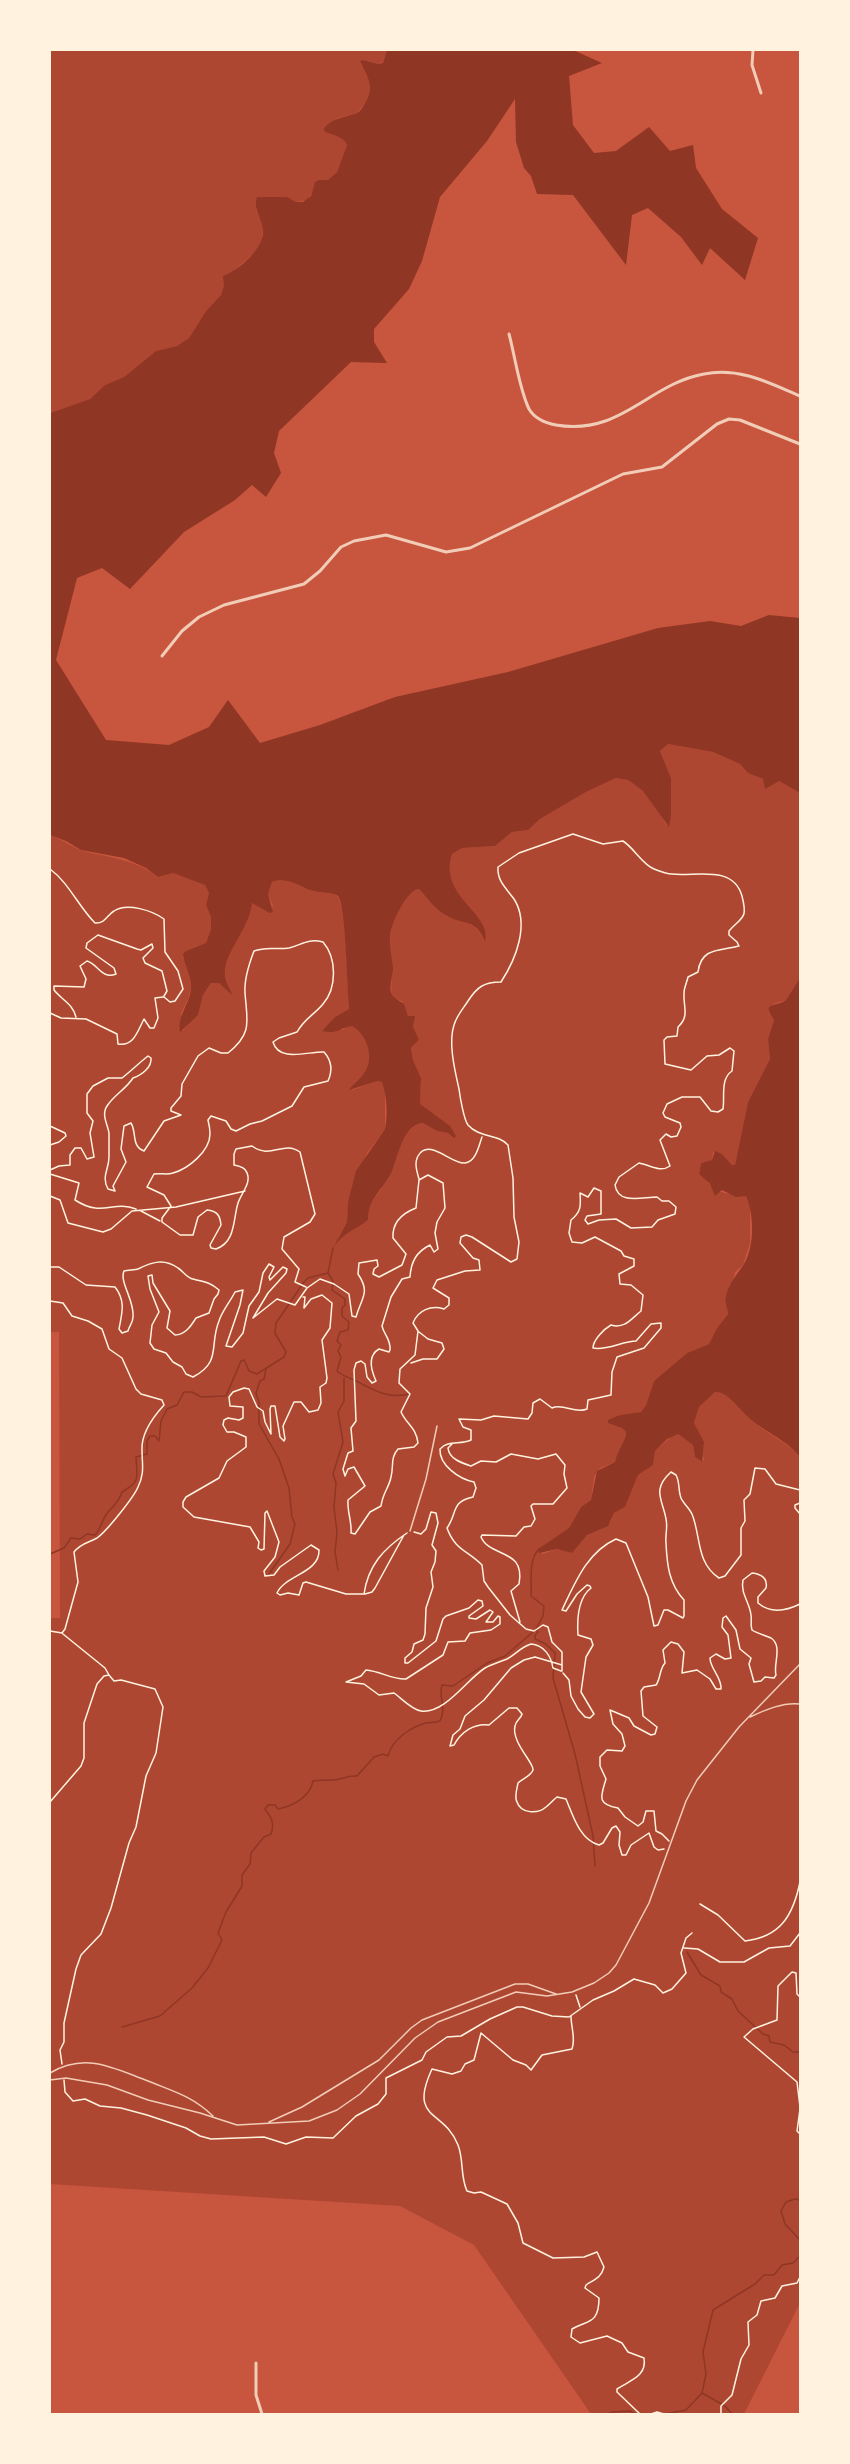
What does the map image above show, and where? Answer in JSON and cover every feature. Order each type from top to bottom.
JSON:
[{"type":"street","points":[[753,50],[752,65],[762,93]]},
{"type":"street","points":[[509,334],[530,410],[540,420],[548,423],[571,427],[593,425],[618,417],[682,381],[705,374],[727,372],[752,376],[801,396]]},
{"type":"street","points":[[162,656],[182,631],[199,617],[224,605],[304,584],[320,571],[341,547],[354,541],[386,535],[446,552],[470,548],[613,478],[633,471],[662,467],[717,424],[729,419],[740,420],[801,444]]},
{"type":"street","points":[[256,2362],[256,2395],[262,2415]]},
{"type":"lane","points":[[410,1531],[426,1479],[437,1426]]},
{"type":"lane","points":[[50,2080],[64,2079],[107,2085],[148,2100],[237,2125],[309,2121],[337,2110],[360,2094],[415,2038],[438,2022],[516,1992],[557,1995],[594,1983],[609,1973],[624,1953],[650,1903],[692,1789],[723,1746],[801,1664]]},
{"type":"lane","points":[[749,1718],[771,1708],[792,1703],[801,1704]]},
{"type":"lane","points":[[265,2124],[302,2107],[379,2060],[411,2028],[435,2014],[515,1984],[539,1987],[557,1995]]},
{"type":"lane","points":[[50,2073],[62,2066],[83,2063],[110,2065],[190,2097],[214,2117]]},
{"type":"path","points":[[419,1180],[428,1175],[443,1183],[446,1208],[437,1222],[435,1233],[438,1249],[434,1252],[430,1245],[418,1253],[412,1261],[410,1277],[402,1279],[391,1297],[382,1326],[388,1337],[390,1350],[389,1352],[379,1348],[372,1355],[371,1361],[376,1381],[372,1383],[367,1377],[365,1364],[361,1361],[356,1363],[354,1379],[356,1421],[351,1428],[353,1450],[348,1453],[342,1469],[343,1475],[346,1476],[348,1469],[354,1467],[365,1485],[348,1500],[352,1535],[370,1512],[381,1506],[383,1493],[391,1479],[392,1455],[398,1449],[414,1447],[418,1443],[414,1428],[405,1421],[401,1412],[410,1394],[399,1383],[400,1368],[426,1358],[440,1358],[444,1349],[442,1343],[423,1335],[413,1323],[421,1312],[436,1307],[444,1309],[449,1305],[449,1298],[433,1288],[436,1280],[465,1271],[480,1270],[479,1260],[472,1258],[460,1243],[461,1237],[466,1235],[472,1237],[511,1262],[517,1259],[519,1242],[514,1217],[513,1178],[508,1145],[505,1141],[482,1135],[466,1122],[458,1085],[452,1037],[458,1014],[473,993],[479,986],[489,982],[501,982],[512,965],[519,947],[520,912],[498,875],[498,867],[519,853],[573,834],[603,844],[623,841],[652,868],[672,874],[710,872],[727,878],[740,892],[743,902],[744,911],[741,921],[729,931],[729,935],[739,946],[713,950],[702,960],[698,972],[688,977],[684,991],[686,1015],[684,1022],[678,1027],[677,1036],[667,1037],[664,1040],[665,1064],[685,1070],[691,1070],[706,1056],[719,1055],[730,1048],[734,1051],[732,1071],[724,1082],[723,1109],[718,1112],[711,1111],[700,1097],[690,1096],[667,1104],[663,1113],[665,1117],[680,1123],[681,1127],[677,1136],[671,1137],[666,1134],[660,1140],[670,1166],[664,1169],[639,1163],[619,1178],[615,1185],[620,1195],[627,1199],[640,1196],[657,1197],[662,1202],[669,1201],[676,1207],[675,1214],[658,1220],[652,1227],[638,1230],[616,1219],[605,1219],[588,1224],[585,1220],[586,1216],[601,1214],[602,1194],[594,1188],[588,1197],[580,1193],[581,1208],[576,1217],[571,1220],[569,1233],[572,1242],[582,1243],[595,1237],[621,1251],[624,1256],[634,1259],[634,1266],[619,1274],[620,1284],[631,1285],[643,1295],[641,1311],[628,1324],[618,1327],[611,1325],[607,1328],[594,1340],[594,1348],[600,1349],[627,1341],[636,1341],[651,1324],[661,1323],[661,1328],[644,1348],[617,1357],[612,1372],[611,1395],[588,1400],[587,1409],[581,1411],[558,1406],[552,1408],[540,1399],[533,1403],[532,1413],[528,1419],[494,1416],[481,1420],[459,1419],[463,1427],[471,1430],[471,1440],[465,1443],[447,1443],[440,1449],[441,1458],[458,1476],[474,1482],[476,1488],[473,1497],[460,1501],[453,1510],[453,1518],[447,1530],[458,1549],[482,1565],[484,1581],[520,1623],[528,1630],[535,1631],[546,1625],[552,1642],[562,1652],[562,1671],[569,1680],[571,1696],[578,1709],[585,1717],[590,1718],[594,1714],[592,1708],[581,1692],[586,1657],[593,1645],[591,1639],[578,1635],[577,1623],[584,1595],[591,1588],[590,1586],[577,1594],[566,1611],[562,1610],[583,1567],[605,1544],[616,1539],[626,1543],[648,1596],[654,1626],[658,1625],[664,1610],[683,1618],[684,1600],[675,1590],[669,1569],[666,1543],[667,1520],[660,1503],[660,1488],[671,1472],[676,1475],[680,1483],[681,1498],[693,1516],[700,1555],[712,1572],[720,1578],[725,1576],[741,1555],[741,1528],[745,1521],[744,1500],[750,1494],[755,1468],[765,1469],[776,1484],[801,1490]]},
{"type":"path","points":[[50,869],[66,884],[95,923],[103,922],[114,911],[127,908],[147,911],[164,919],[165,952],[178,971],[183,989],[175,1001],[170,1002],[164,996]]},
{"type":"path","points":[[50,1013],[62,1018],[86,1019],[117,1034],[118,1044],[127,1044],[138,1033],[144,1019],[150,1028],[154,1028],[158,1018],[155,998],[164,996],[167,991],[162,971],[145,963],[143,958],[153,948],[152,944],[137,950],[96,936],[87,944],[86,948],[114,968],[116,974],[108,976],[98,970],[92,962],[87,961],[80,966],[86,979],[84,987],[54,987],[60,998],[74,1008],[76,1017]]},
{"type":"path","points":[[50,1170],[70,1165],[70,1155],[75,1148],[81,1148],[87,1159],[94,1157],[90,1133],[93,1121],[86,1106],[87,1094],[93,1086],[108,1078],[122,1078],[130,1068],[139,1065],[146,1058],[151,1058],[150,1064],[107,1106],[105,1111],[109,1159],[104,1174],[107,1187],[114,1192],[113,1186],[126,1165],[121,1149],[124,1126],[131,1123],[135,1142],[144,1150],[164,1121],[181,1115],[171,1111],[171,1108],[181,1096],[182,1084],[198,1056],[209,1048],[228,1053],[245,1036],[248,1017],[245,991],[249,963],[255,951],[265,946],[277,949],[292,948],[302,942],[317,940],[323,942],[328,947],[332,958],[331,989],[323,1004],[303,1021],[297,1032],[273,1042],[274,1047],[280,1051],[295,1056],[324,1052],[330,1059],[332,1070],[328,1081],[304,1087],[292,1106],[236,1131],[231,1129],[226,1121],[208,1117],[211,1136],[194,1161],[184,1169],[172,1173],[154,1174],[151,1177],[147,1187],[164,1195],[170,1204],[162,1222]]},
{"type":"path","points":[[50,1126],[65,1133],[66,1136],[59,1142],[50,1144]]},
{"type":"path","points":[[295,1305],[302,1297],[306,1287],[321,1279],[348,1294],[352,1316],[356,1317],[358,1306],[366,1292],[365,1285],[358,1274],[360,1263],[377,1260],[378,1266],[374,1269],[373,1274],[379,1277],[405,1261],[406,1254],[393,1238],[392,1231],[394,1225],[407,1211],[416,1208],[419,1180],[416,1164],[418,1156],[423,1151],[431,1150],[442,1153],[455,1162],[465,1164],[471,1161],[476,1153],[482,1135]]},
{"type":"path","points":[[50,1174],[79,1183],[75,1200],[85,1207],[103,1210],[119,1206],[139,1210],[180,1235],[193,1235],[198,1217],[207,1210],[214,1211],[220,1218],[221,1225],[210,1245],[211,1248],[216,1249],[227,1242],[231,1234],[238,1202],[245,1191],[248,1173],[234,1164],[236,1149],[252,1146],[266,1153],[274,1149],[290,1148],[300,1152],[315,1214],[303,1227],[285,1237],[282,1248],[299,1269],[295,1281],[306,1287]]},
{"type":"path","points":[[50,1196],[60,1200],[68,1223],[103,1232],[111,1229],[129,1213],[139,1210],[170,1208],[245,1191]]},
{"type":"path","points":[[50,1267],[59,1266],[86,1285],[115,1287],[123,1303],[123,1317],[119,1329],[122,1334],[128,1331],[134,1316],[132,1299],[123,1281],[124,1271],[165,1261],[177,1267],[191,1279],[206,1280],[219,1290],[213,1299],[209,1313],[196,1318],[191,1326],[180,1335],[175,1335],[167,1328],[170,1311],[153,1283],[152,1275],[147,1276],[159,1312],[152,1325],[150,1343],[154,1349],[166,1353],[173,1362],[182,1367],[186,1374],[193,1377],[200,1374],[213,1359],[219,1320],[235,1292],[240,1290],[243,1290],[240,1305],[226,1346],[232,1347],[243,1333],[249,1306],[259,1292],[263,1273],[269,1264],[274,1267],[269,1277],[270,1280],[283,1267],[287,1269],[286,1273],[268,1293],[253,1318],[272,1300],[277,1299],[291,1306],[305,1308],[317,1296],[322,1295],[332,1303],[330,1328],[322,1340],[327,1378],[326,1383],[320,1387],[321,1403],[318,1410],[312,1412],[301,1402],[294,1402],[283,1426],[284,1441],[280,1437],[277,1425],[277,1407],[273,1405],[270,1409],[271,1434],[262,1410],[257,1407],[252,1394],[244,1388],[233,1392],[229,1397],[230,1406],[243,1407],[243,1418],[239,1420],[228,1418],[224,1420],[223,1425],[227,1431],[234,1431],[246,1437],[246,1447],[227,1461],[219,1478],[186,1497],[183,1507],[194,1517],[250,1527],[259,1542],[258,1548],[261,1550],[264,1549],[266,1537],[265,1513],[267,1511],[271,1516],[279,1542],[275,1557],[264,1570],[265,1576],[274,1575],[280,1567],[311,1545],[319,1550],[314,1564],[282,1586],[278,1594],[299,1595],[303,1583],[306,1582],[346,1594],[372,1592],[405,1534]]},
{"type":"path","points":[[302,1297],[305,1297],[303,1307]]},
{"type":"path","points":[[50,1301],[63,1303],[74,1317],[88,1321],[102,1329],[109,1349],[123,1358],[136,1389],[141,1394],[164,1402],[145,1434],[142,1452],[143,1472],[132,1497],[99,1536],[86,1541],[74,1552],[78,1582],[62,1633]]},
{"type":"path","points":[[410,1363],[415,1355],[418,1331]]},
{"type":"path","points":[[452,1443],[448,1448],[448,1453],[454,1459],[471,1466],[481,1461],[496,1462],[511,1454],[538,1460],[556,1454],[565,1465],[567,1488],[565,1492],[553,1504],[533,1504],[531,1506],[535,1519],[531,1526],[524,1527],[516,1536],[482,1535],[481,1538],[485,1544],[515,1560],[519,1568],[519,1584],[511,1592],[520,1623]]},
{"type":"path","points":[[801,1503],[795,1505],[795,1508],[801,1514]]},
{"type":"path","points":[[364,1594],[366,1577],[370,1568],[405,1534],[410,1531],[421,1534],[424,1532],[431,1512],[436,1514],[438,1523],[432,1545],[436,1551],[431,1572],[434,1581],[426,1608],[425,1634],[423,1640],[414,1644],[412,1652],[405,1658],[405,1663],[436,1641],[446,1616],[469,1608],[478,1600],[482,1601],[483,1608],[470,1615],[469,1618],[476,1619],[490,1610],[493,1612],[486,1622],[493,1622],[498,1616],[500,1624],[492,1630],[470,1633],[465,1641],[448,1642],[443,1654],[406,1679],[402,1680],[379,1671],[366,1670],[361,1677],[346,1682],[364,1684],[379,1695],[394,1693],[415,1710],[422,1712],[443,1704],[487,1667],[508,1659],[522,1647],[535,1644],[549,1655],[554,1669],[562,1671]]},
{"type":"path","points":[[669,1842],[664,1835],[656,1831],[654,1811],[646,1811],[643,1822],[638,1826],[625,1817],[618,1808],[608,1806],[602,1799],[601,1792],[606,1779],[600,1766],[600,1757],[607,1750],[622,1751],[625,1746],[622,1734],[613,1724],[610,1710],[629,1718],[637,1728],[651,1735],[655,1734],[657,1727],[643,1716],[641,1691],[645,1686],[656,1685],[658,1682],[659,1671],[665,1663],[663,1650],[671,1642],[678,1644],[684,1652],[682,1673],[697,1671],[710,1679],[716,1689],[721,1689],[722,1685],[711,1665],[710,1658],[716,1654],[725,1659],[731,1658],[728,1635],[722,1626],[726,1616],[736,1630],[740,1648],[751,1658],[749,1664],[754,1682],[761,1682],[765,1677],[776,1677],[774,1667],[778,1648],[775,1642],[754,1632],[751,1627],[751,1613],[742,1586],[743,1580],[749,1574],[760,1575],[766,1581],[765,1590],[758,1600],[759,1605],[768,1610],[780,1611],[801,1604]]},
{"type":"path","points":[[50,1631],[62,1633],[105,1668],[114,1681],[121,1680],[155,1689],[163,1707],[156,1753],[146,1776],[136,1827],[129,1843],[111,1908],[101,1934],[81,1955],[76,1969],[64,2023],[64,2042],[60,2050],[62,2066]]},
{"type":"path","points":[[562,1665],[535,1657],[524,1660],[511,1668],[484,1700],[465,1716],[450,1746],[454,1745],[458,1738],[473,1726],[489,1725],[509,1708],[517,1708],[522,1717],[516,1722],[515,1732],[522,1754],[532,1763],[533,1768],[531,1773],[518,1783],[515,1800],[518,1806],[530,1813],[539,1811],[557,1797],[563,1797],[566,1799],[575,1822],[591,1843],[596,1845],[603,1843],[612,1828],[616,1827],[620,1832],[619,1845],[622,1854],[626,1855],[631,1845],[649,1833],[658,1850],[668,1848]]},
{"type":"path","points":[[50,1802],[81,1766],[84,1758],[83,1729],[88,1709],[97,1684],[104,1676],[109,1675]]},
{"type":"path","points":[[700,1904],[718,1915],[745,1941],[759,1939],[772,1934],[788,1917],[801,1882]]},
{"type":"path","points":[[64,2079],[65,2092],[73,2101],[85,2099],[100,2106],[122,2108],[186,2128],[200,2136],[219,2139],[264,2137],[290,2144],[302,2137],[337,2136],[356,2116],[378,2104],[386,2094],[386,2078],[422,2060],[426,2052],[447,2037],[461,2036],[517,2007],[552,2016],[571,2016],[581,2008],[634,1979],[655,1985],[663,1993],[672,1989],[686,1973],[681,1958],[686,1938],[693,1933]]},
{"type":"path","points":[[683,1948],[698,1949],[720,1962],[744,1962],[769,1948],[790,1946],[801,1933]]},
{"type":"path","points":[[801,1996],[797,1994],[796,1973],[792,1972],[778,1986],[777,2020],[753,2029],[744,2037],[797,2082],[801,2108],[796,2131],[801,2134]]},
{"type":"path","points":[[575,1991],[581,2008]]},
{"type":"path","points":[[571,2016],[571,2030],[574,2039],[572,2049],[542,2055],[531,2070],[526,2065],[513,2060],[481,2032],[474,2060],[458,2073],[432,2070],[423,2092],[426,2109],[454,2136],[459,2146],[467,2191],[482,2192],[507,2205],[518,2223],[521,2242],[553,2258],[573,2258],[597,2252],[603,2264],[603,2270],[598,2278],[585,2288],[596,2295],[599,2305],[593,2318],[585,2325],[572,2329],[571,2337],[580,2343],[607,2336],[622,2343],[628,2352],[644,2358],[645,2369],[642,2374],[617,2389],[616,2392],[640,2415]]},
{"type":"path","points":[[721,2415],[722,2406],[732,2395],[741,2359],[749,2346],[748,2322],[757,2315],[761,2301],[775,2298],[782,2286],[797,2283],[801,2277]]},
{"type":"path","points":[[651,2415],[657,2412],[664,2415]]},
{"type":"path","points":[[704,2415],[714,2415]]},
{"type":"shaded area","points":[[50,50],[387,50],[383,62],[378,64],[360,61],[371,85],[369,98],[357,113],[337,118],[325,132],[341,138],[347,145],[337,172],[315,187],[308,200],[296,202],[280,197],[256,209],[263,228],[262,243],[231,273],[221,295],[206,311],[189,338],[177,346],[156,351],[124,377],[105,385],[90,399],[50,413]]},
{"type":"shaded area","points":[[387,50],[573,50],[602,63],[569,76],[573,125],[594,153],[616,151],[649,127],[670,151],[693,145],[696,168],[722,209],[758,238],[745,280],[710,248],[702,265],[681,237],[648,208],[632,215],[626,265],[573,195],[537,194],[531,176],[524,168],[516,142],[515,99],[487,141],[440,197],[422,261],[409,289],[374,329],[374,342],[387,363],[351,362],[279,431],[274,453],[281,473],[266,497],[252,485],[235,500],[184,532],[130,589],[102,568],[77,578],[56,660],[106,740],[169,745],[209,727],[228,700],[260,743],[320,725],[395,697],[508,672],[658,628],[710,621],[741,626],[769,615],[800,618],[800,793],[779,781],[765,789],[763,779],[748,773],[740,764],[713,752],[668,744],[660,751],[671,778],[669,827],[643,791],[628,780],[616,778],[586,792],[540,819],[528,830],[512,832],[495,846],[462,848],[452,854],[450,869],[452,882],[481,922],[485,931],[485,942],[473,925],[453,919],[435,907],[419,889],[414,891],[396,915],[391,930],[390,948],[393,968],[391,992],[404,1004],[408,1016],[415,1016],[413,1027],[419,1040],[411,1048],[413,1060],[421,1078],[420,1104],[450,1126],[456,1136],[454,1138],[448,1133],[437,1131],[423,1123],[410,1130],[405,1136],[391,1173],[373,1200],[368,1220],[344,1236],[333,1248],[347,1222],[348,1202],[356,1171],[385,1129],[387,1111],[382,1082],[378,1081],[349,1090],[362,1076],[369,1063],[366,1042],[358,1030],[352,1026],[335,1031],[322,1031],[335,1017],[349,1009],[343,915],[338,896],[310,890],[285,881],[272,882],[268,894],[273,912],[269,913],[252,903],[247,921],[228,957],[225,977],[233,996],[219,983],[211,983],[203,995],[198,1015],[180,1032],[180,1020],[191,986],[183,954],[206,943],[211,929],[211,917],[206,905],[209,893],[205,885],[173,873],[158,877],[146,868],[124,858],[81,850],[50,835],[50,413],[90,399],[105,385],[124,377],[156,351],[177,346],[189,338],[206,311],[221,295],[224,286],[223,276],[243,264],[260,243],[263,229],[257,209],[257,197],[287,197],[296,202],[303,202],[311,196],[315,182],[328,180],[337,172],[347,145],[341,138],[325,132],[324,128],[334,120],[356,114],[361,110],[370,93],[370,83],[360,61],[383,63]]},
{"type":"shaded area","points":[[668,744],[713,752],[740,764],[748,773],[763,779],[765,783],[779,781],[800,793],[800,978],[786,1000],[773,1004],[769,1013],[774,1020],[768,1039],[770,1059],[748,1102],[735,1165],[732,1165],[722,1154],[713,1152],[712,1160],[701,1163],[699,1174],[713,1188],[724,1193],[746,1196],[750,1205],[750,1243],[743,1265],[735,1272],[728,1314],[717,1328],[709,1344],[687,1353],[654,1381],[646,1405],[641,1412],[620,1415],[609,1423],[626,1432],[615,1462],[600,1468],[594,1477],[591,1500],[581,1507],[569,1528],[538,1549],[543,1554],[557,1549],[572,1553],[586,1536],[606,1526],[614,1513],[625,1507],[638,1475],[653,1465],[655,1451],[673,1435],[678,1434],[693,1445],[695,1457],[701,1462],[704,1460],[702,1452],[704,1445],[694,1423],[699,1407],[715,1392],[728,1397],[754,1423],[800,1457],[800,2303],[744,2414],[591,2414],[474,2245],[400,2206],[50,2184],[50,1618],[60,1618],[59,1332],[50,1332],[50,835],[83,851],[140,866],[158,877],[173,873],[205,885],[209,893],[206,905],[211,917],[211,929],[206,943],[186,951],[183,957],[188,966],[191,987],[181,1013],[183,1031],[189,1021],[198,1015],[203,995],[211,983],[219,983],[233,996],[225,976],[226,964],[251,912],[252,903],[269,913],[273,906],[268,894],[272,882],[285,881],[337,896],[345,930],[349,1009],[335,1017],[330,1025],[343,1030],[347,1026],[352,1026],[358,1030],[366,1042],[369,1056],[367,1070],[352,1090],[378,1081],[382,1082],[385,1092],[385,1129],[367,1153],[348,1202],[347,1222],[338,1238],[368,1220],[371,1203],[389,1177],[402,1141],[411,1129],[423,1123],[437,1131],[448,1133],[420,1104],[421,1078],[413,1060],[411,1048],[419,1040],[413,1028],[414,1016],[408,1016],[402,1001],[394,999],[391,991],[390,934],[396,915],[405,901],[419,889],[446,916],[468,923],[477,929],[484,941],[479,919],[457,892],[452,882],[450,869],[452,854],[462,848],[495,846],[512,832],[528,830],[540,819],[586,792],[616,778],[628,780],[643,791],[667,826],[671,778],[660,751]]},
{"type":"shaded area","points":[[800,978],[800,1457],[788,1445],[748,1417],[728,1397],[715,1392],[699,1407],[694,1423],[704,1442],[702,1462],[695,1457],[693,1445],[678,1434],[667,1439],[655,1451],[653,1465],[638,1475],[625,1507],[614,1513],[608,1526],[587,1535],[572,1553],[557,1549],[539,1553],[538,1549],[569,1528],[581,1507],[591,1500],[597,1471],[615,1462],[626,1432],[608,1423],[608,1420],[620,1415],[641,1412],[646,1405],[654,1381],[687,1353],[709,1344],[717,1328],[728,1314],[725,1301],[727,1291],[748,1257],[752,1239],[751,1212],[746,1196],[736,1197],[722,1190],[715,1196],[710,1184],[699,1174],[701,1163],[712,1160],[715,1151],[735,1165],[748,1102],[770,1059],[768,1039],[774,1020],[769,1007],[786,1000]]},
{"type":"waterway","points":[[50,1554],[64,1548],[71,1538],[80,1539],[87,1534],[97,1533],[122,1492],[135,1482],[136,1457],[147,1454],[147,1441],[150,1436],[155,1436],[159,1441],[161,1421],[167,1409],[177,1405],[184,1392],[192,1392],[201,1397],[226,1396],[241,1361],[244,1360],[249,1371],[257,1374],[284,1357],[286,1352],[275,1333],[276,1323],[308,1278],[328,1273],[333,1248]]},
{"type":"waterway","points":[[328,1273],[333,1281],[332,1290],[345,1299],[342,1316],[349,1322],[348,1330],[340,1332],[337,1341],[341,1345],[338,1351],[341,1357],[337,1371],[382,1393],[395,1396],[409,1394]]},
{"type":"waterway","points":[[266,1369],[264,1379],[260,1381],[256,1393],[259,1402],[259,1424],[279,1459],[289,1488],[292,1517],[295,1524],[290,1544],[269,1574]]},
{"type":"waterway","points":[[338,1570],[335,1552],[336,1483],[333,1474],[343,1442],[338,1412],[344,1401],[344,1378]]},
{"type":"waterway","points":[[539,1549],[533,1559],[531,1596],[544,1606],[535,1639],[546,1644],[555,1653],[553,1678],[575,1754],[593,1836],[595,1866]]},
{"type":"waterway","points":[[122,2027],[160,2016],[192,1988],[208,1968],[222,1940],[218,1933],[226,1912],[242,1886],[242,1875],[250,1864],[251,1853],[264,1837],[271,1834],[272,1820],[265,1809],[268,1805],[275,1805],[278,1809],[289,1806],[305,1796],[313,1781],[357,1776],[374,1757],[383,1754],[388,1756],[393,1745],[408,1731],[426,1723],[440,1721],[443,1711],[442,1685],[453,1686],[487,1663],[505,1656],[533,1632]]},
{"type":"waterway","points":[[687,1952],[701,1975],[720,1986],[721,1992],[732,1999],[738,2011],[763,2034],[769,2036],[770,2042],[784,2045],[793,2052],[800,2052]]},
{"type":"waterway","points":[[800,2200],[786,2202],[781,2211],[785,2224],[800,2240]]},
{"type":"waterway","points":[[665,2414],[686,2410],[702,2393],[706,2374],[703,2352],[713,2310],[755,2284],[764,2275],[774,2275],[782,2265],[793,2263],[800,2256]]},
{"type":"waterway","points":[[702,2393],[725,2406],[732,2414]]},
{"type":"waterway","points":[[608,2414],[630,2411],[635,2414]]}]
